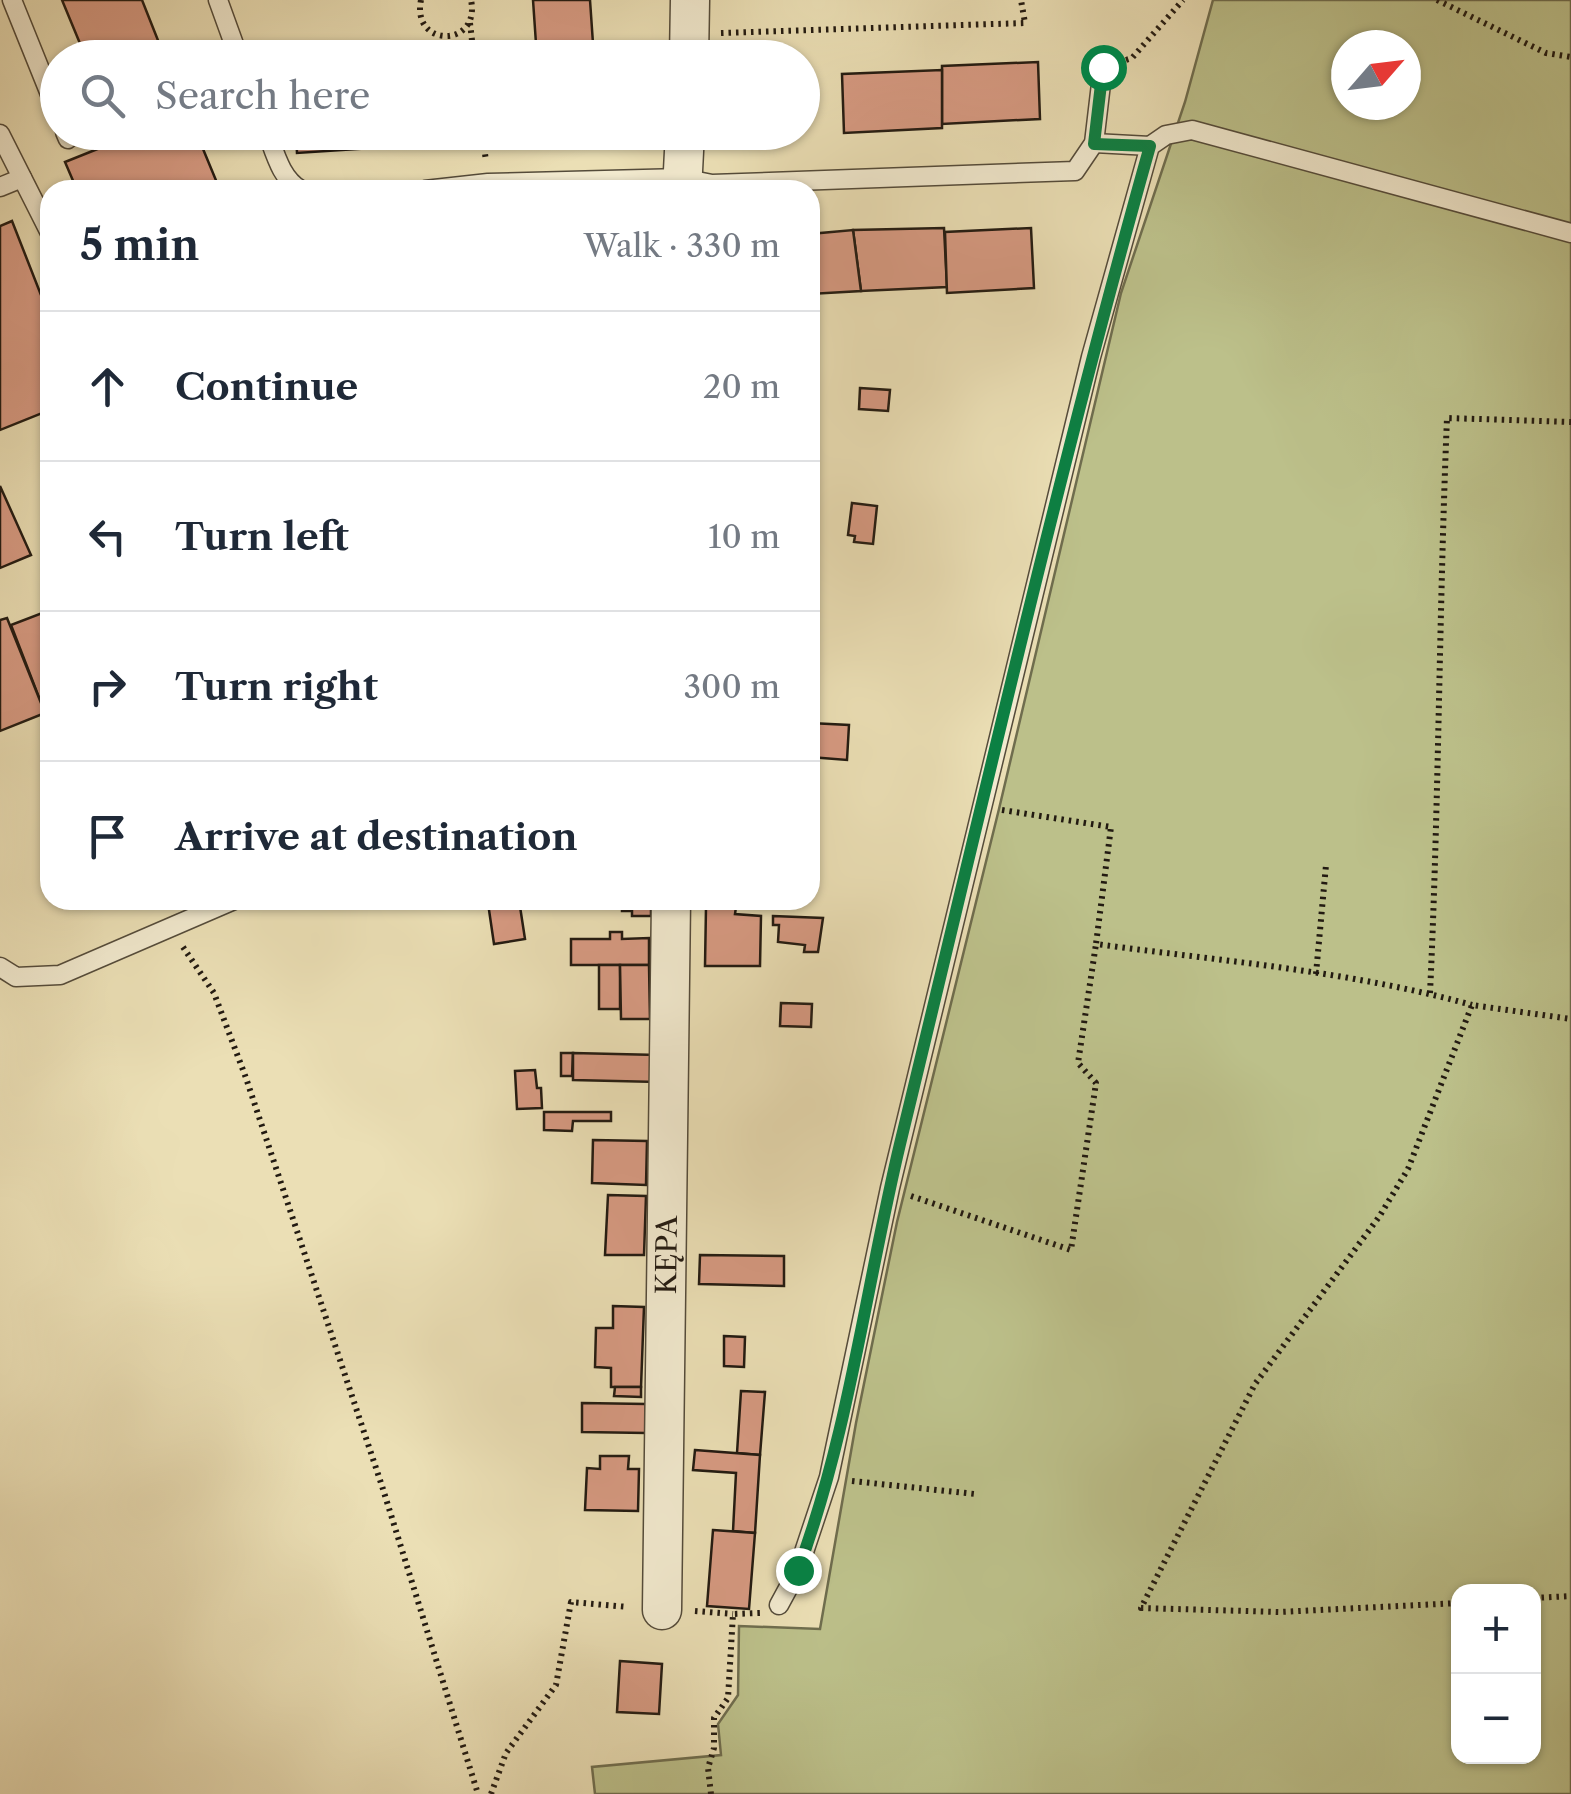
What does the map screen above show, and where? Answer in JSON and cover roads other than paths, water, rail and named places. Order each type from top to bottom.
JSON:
[{"type":"street","points":[[682,180],[684,150]]},
{"type":"street","name":"KĘPA","points":[[662,1610],[671,910]]},
{"type":"lane","points":[[12,0],[40,69]]},
{"type":"lane","points":[[218,0],[232,40]]},
{"type":"lane","points":[[820,180],[1075,171],[1094,144],[1103,67]]},
{"type":"lane","points":[[779,1605],[798,1570],[829,1477],[890,1188],[982,806],[1091,357],[1150,146],[1166,134],[1192,130],[1571,234]]},
{"type":"lane","points":[[0,134],[40,213]]},
{"type":"lane","points":[[1094,144],[1150,146]]},
{"type":"lane","points":[[274,150],[289,180]]},
{"type":"lane","points":[[0,187],[22,178]]},
{"type":"lane","points":[[0,967],[16,977],[60,975],[212,910]]}]
